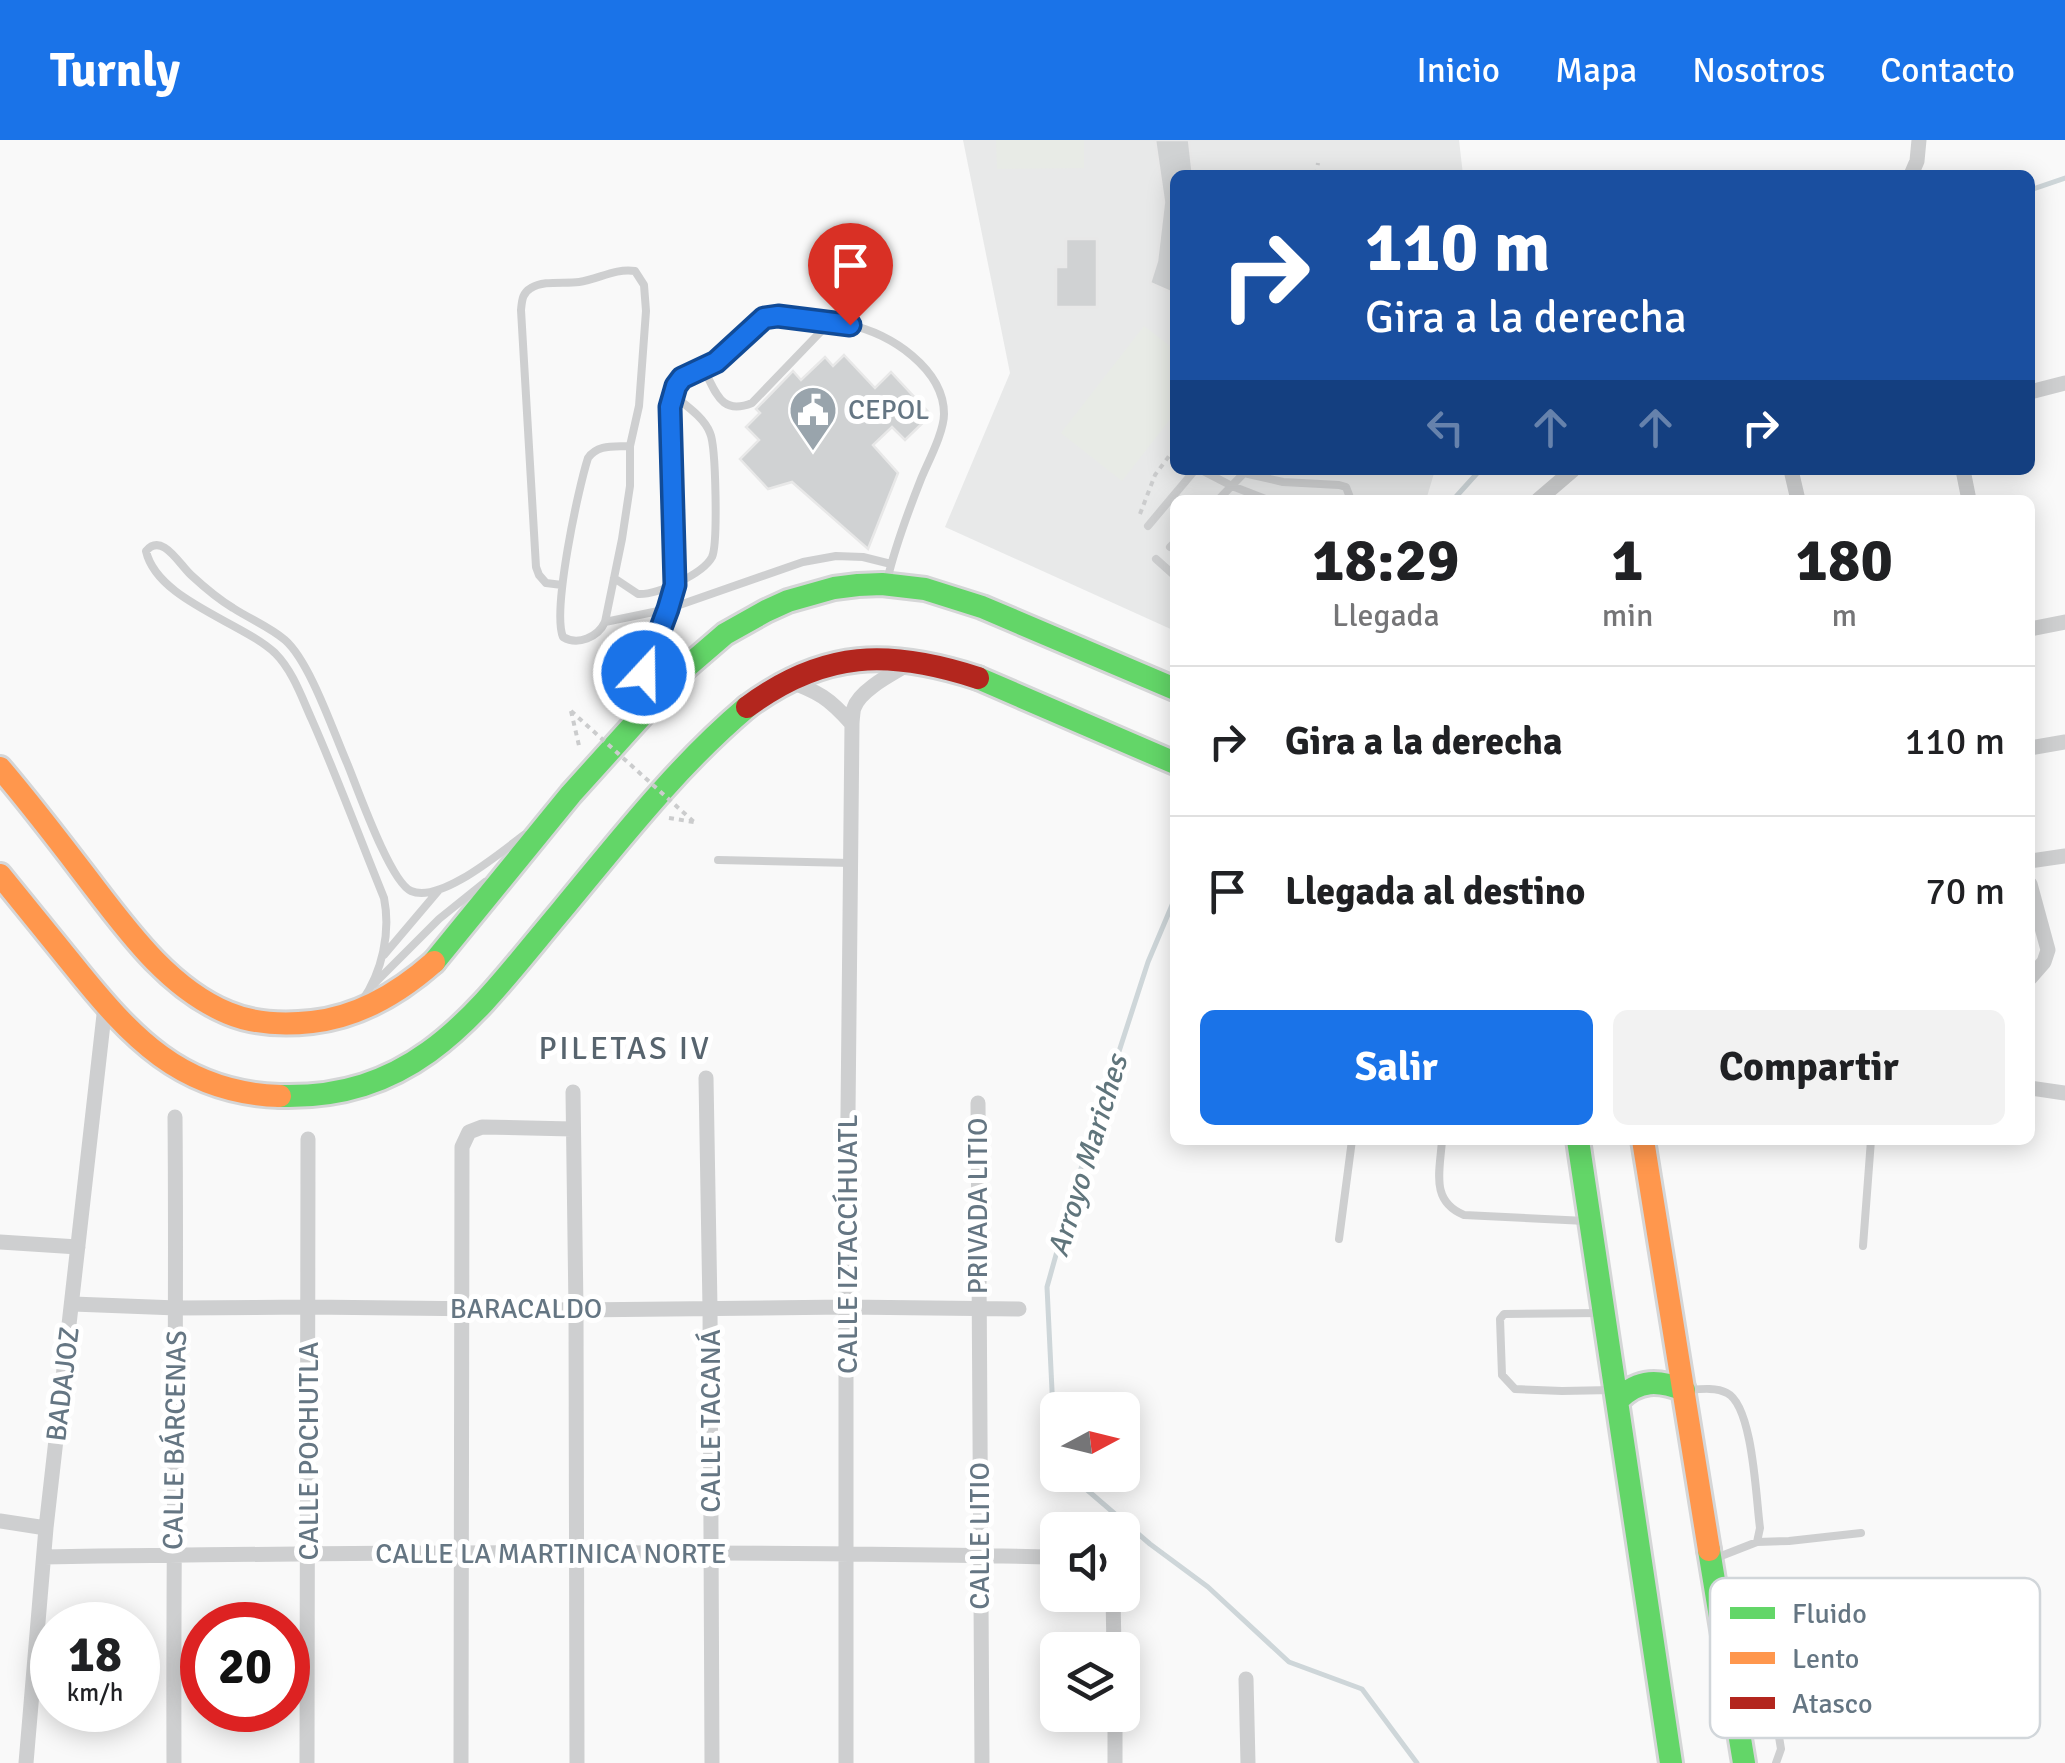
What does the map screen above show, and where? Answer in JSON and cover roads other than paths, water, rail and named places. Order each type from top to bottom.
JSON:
[{"type":"main road","points":[[0,768],[165,969],[225,1012],[268,1022],[306,1023],[354,1013],[390,996],[430,966],[552,814],[706,648],[749,619],[796,598],[888,575],[902,585],[977,604],[1170,686]]},
{"type":"main road","points":[[0,875],[105,1006],[132,1034],[172,1065],[243,1092],[291,1097],[364,1086],[390,1076],[419,1060],[455,1032],[704,746],[737,713],[786,680],[816,668],[878,658],[988,680],[1170,761]]},
{"type":"main road","points":[[1579,1145],[1671,1763]]},
{"type":"main road","points":[[1643,1145],[1714,1578]]},
{"type":"main road","points":[[1618,1394],[1650,1380],[1684,1390]]},
{"type":"main road","points":[[1740,1738],[1744,1763]]},
{"type":"street","points":[[1914,170],[1919,140]]},
{"type":"street","points":[[2035,391],[2065,383]]},
{"type":"street","points":[[1544,495],[1568,475]]},
{"type":"street","points":[[2035,628],[2065,622]]},
{"type":"street","points":[[852,724],[858,698],[912,662]]},
{"type":"street","points":[[786,680],[824,696],[852,724]]},
{"type":"street","name":"CALLE IZTACCÍHUATL","points":[[846,1763],[852,724]]},
{"type":"street","points":[[2035,747],[2065,742]]},
{"type":"street","points":[[2035,860],[2065,856]]},
{"type":"street","points":[[2035,902],[2048,950],[2035,972]]},
{"type":"street","name":"BADAJOZ","points":[[26,1763],[46,1528],[105,1006]]},
{"type":"street","name":"CALLE TACANÁ","points":[[706,1078],[712,1763]]},
{"type":"street","points":[[2035,1089],[2065,1093]]},
{"type":"street","points":[[573,1092],[577,1763]]},
{"type":"street","name":"PRIVADA LITIO","points":[[978,1103],[978,1309]]},
{"type":"street","name":"CALLE BÁRCENAS","points":[[174,1763],[175,1117]]},
{"type":"street","points":[[462,1763],[462,1146],[469,1132],[482,1127],[572,1129]]},
{"type":"street","name":"CALLE POCHUTLA","points":[[307,1763],[308,1139]]},
{"type":"street","points":[[0,1242],[78,1248]]},
{"type":"street","name":"BARACALDO","points":[[73,1304],[462,1310],[1020,1308]]},
{"type":"street","name":"CALLE LITIO","points":[[978,1309],[982,1763]]},
{"type":"street","points":[[0,1521],[46,1528]]},
{"type":"street","name":"CALLE LA MARTINICA NORTE","points":[[44,1557],[847,1554],[1040,1558]]},
{"type":"street","points":[[1246,1679],[1248,1763]]},
{"type":"street","points":[[1115,1732],[1115,1763]]},
{"type":"lane","points":[[562,585],[543,580],[536,567],[521,310],[522,300],[531,288],[583,282],[623,270],[635,272],[644,285],[646,312],[639,406],[630,446],[630,486],[606,622],[592,637],[570,641],[563,637],[560,628],[562,585],[588,458],[600,448],[630,446]]},
{"type":"lane","points":[[606,622],[668,609],[803,562],[836,556],[864,557],[888,575],[944,419],[942,396],[936,383],[924,368],[884,338],[850,325],[778,316],[764,318],[723,356],[682,378],[672,394],[670,407],[675,585],[668,609],[640,686],[640,716]]},
{"type":"lane","points":[[703,368],[722,402],[728,406],[752,403],[830,322]]},
{"type":"lane","points":[[614,578],[638,594],[656,593],[706,564],[714,552],[714,451],[709,429],[672,394]]},
{"type":"lane","points":[[1178,495],[1194,475]]},
{"type":"lane","points":[[1209,475],[1255,495]]},
{"type":"lane","points":[[1223,495],[1243,475]]},
{"type":"lane","points":[[1257,475],[1282,482],[1338,485],[1350,495]]},
{"type":"lane","points":[[1148,526],[1170,504]]},
{"type":"lane","points":[[372,986],[387,928],[384,898],[335,772],[287,668],[262,643],[218,619],[163,579],[149,561],[148,547],[162,545],[219,598],[270,629],[294,649],[401,884],[414,892],[438,890]]},
{"type":"lane","points":[[1156,559],[1170,572]]},
{"type":"lane","points":[[382,958],[438,890],[476,870],[552,814]]},
{"type":"lane","points":[[718,860],[852,863]]},
{"type":"lane","points":[[354,1013],[372,986],[439,919],[513,862]]},
{"type":"lane","points":[[1339,1239],[1351,1145]]},
{"type":"lane","points":[[1442,1145],[1440,1188],[1451,1209],[1464,1215],[1591,1221]]},
{"type":"lane","points":[[1864,1246],[1871,1145]]},
{"type":"lane","points":[[1605,1314],[1504,1314],[1500,1318],[1502,1375],[1515,1389],[1618,1394]]},
{"type":"lane","points":[[1684,1390],[1714,1389],[1737,1401],[1747,1422],[1760,1528],[1757,1542]]},
{"type":"lane","points":[[1725,1578],[1713,1571],[1757,1542],[1861,1533]]},
{"type":"lane","points":[[1776,1763],[1781,1749],[1779,1738]]},
{"type":"waterway","name":"Arroyo Mariches","points":[[2035,188],[2065,178]]},
{"type":"waterway","name":"Arroyo Mariches","points":[[1458,495],[1476,475]]},
{"type":"waterway","name":"Arroyo Mariches","points":[[1052,1392],[1047,1287],[1148,962],[1170,910]]},
{"type":"waterway","name":"Arroyo Mariches","points":[[1089,1492],[1208,1587],[1289,1662],[1362,1689],[1417,1763]]},
{"type":"place","name":"CEPOL","points":[[813,452]]},
{"type":"district","name":"PILETAS IV","points":[[625,1048]]}]
